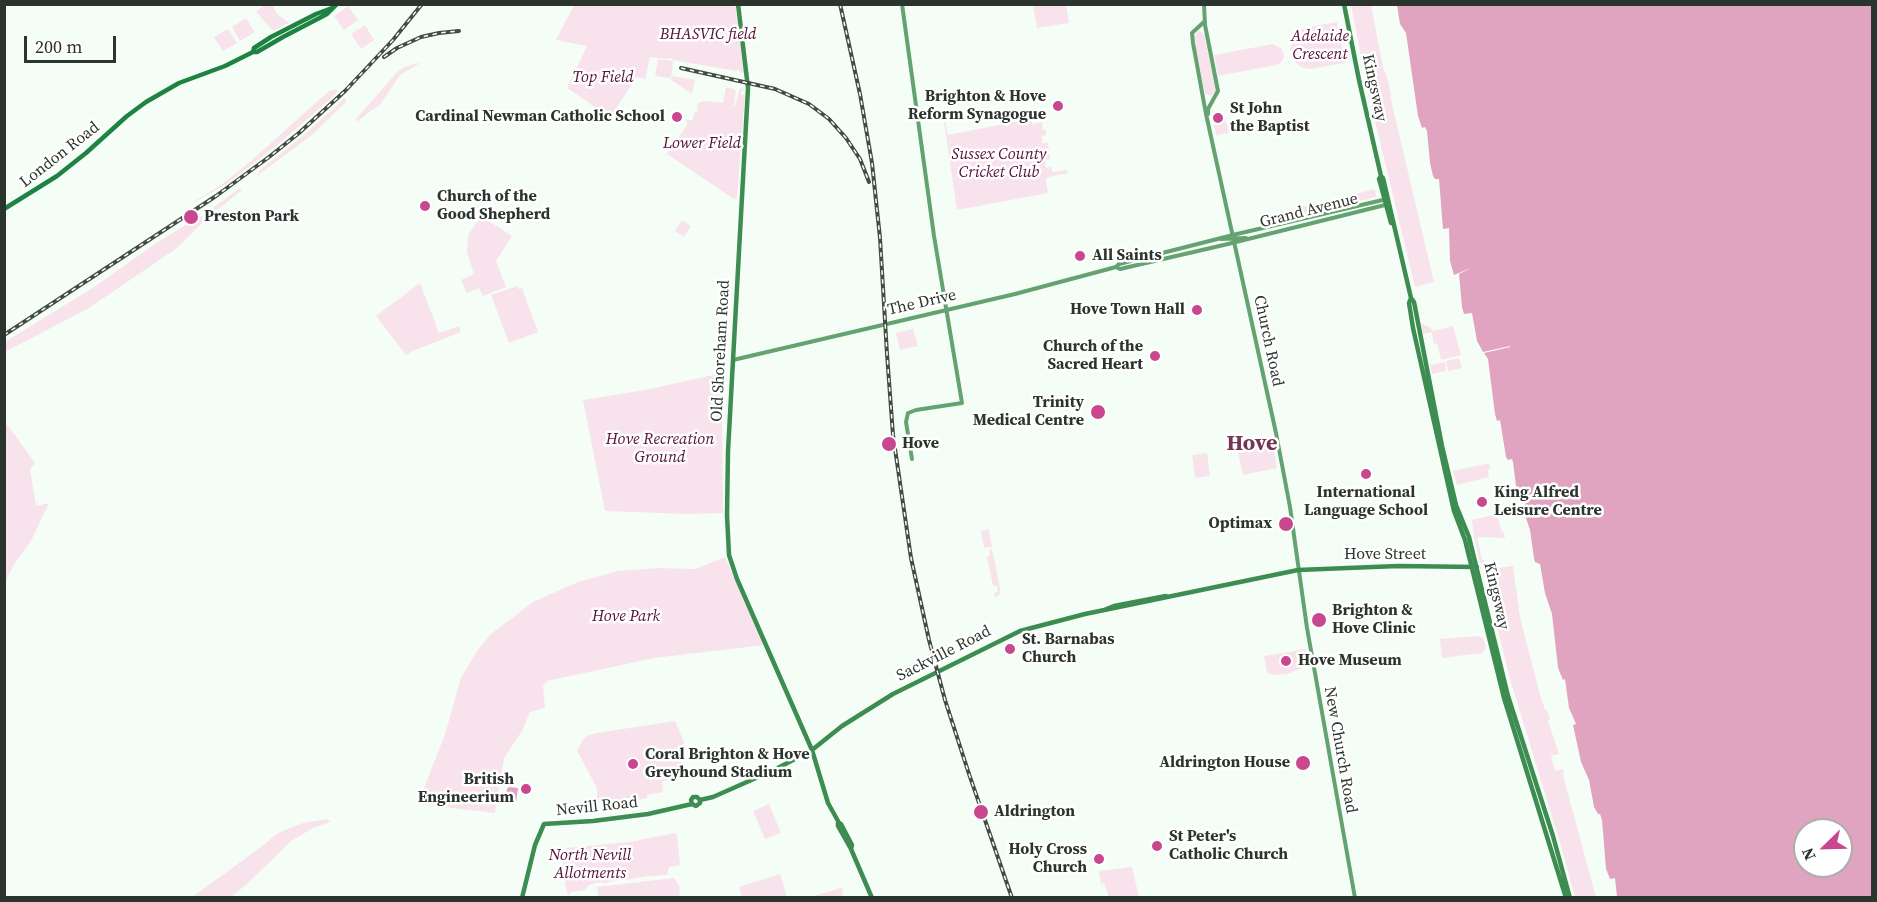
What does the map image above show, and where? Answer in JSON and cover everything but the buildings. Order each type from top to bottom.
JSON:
[{"type":"highway","name":"London Road","points":[[4,209],[57,176],[87,153],[127,116],[171,87],[257,52],[327,14],[337,4]]},
{"type":"main road","name":"Old Shoreham Road","points":[[738,4],[748,88],[727,501],[729,555],[737,579],[812,750],[828,802],[849,838],[851,849],[872,897]]},
{"type":"main road","points":[[902,4],[946,310],[962,403],[911,411],[906,416],[912,459]]},
{"type":"main road","name":"Church Road","points":[[1204,4],[1206,31],[1218,91],[1208,110],[1208,118]]},
{"type":"main road","name":"Kingsway","points":[[1344,4],[1381,176],[1379,179],[1411,298],[1409,303],[1413,328],[1454,511],[1474,567],[1504,698],[1568,897]]},
{"type":"main road","points":[[1205,21],[1198,28],[1206,31]]},
{"type":"main road","name":"Church Road","points":[[1198,28],[1192,35],[1202,93],[1276,433],[1290,507],[1298,570]]},
{"type":"main road","points":[[1202,93],[1206,97],[1214,97]]},
{"type":"main road","name":"Grand Avenue","points":[[1234,239],[1364,210],[1386,200]]},
{"type":"main road","name":"Grand Avenue","points":[[1269,230],[1362,204],[1386,200]]},
{"type":"main road","points":[[1362,204],[1364,210]]},
{"type":"main road","name":"Grand Avenue","points":[[1234,239],[1248,238],[1260,232]]},
{"type":"main road","name":"The Drive","points":[[1205,246],[1220,239],[1234,239]]},
{"type":"main road","name":"The Drive","points":[[733,360],[1116,267],[1120,269],[1234,239]]},
{"type":"main road","name":"Hove Street","points":[[1298,570],[1398,566],[1474,567]]},
{"type":"main road","name":"Sackville Road","points":[[812,750],[842,726],[885,698],[966,659],[1011,634],[1168,596],[1298,570]]},
{"type":"main road","name":"New Church Road","points":[[1298,570],[1355,897]]},
{"type":"main road","name":"Nevill Road","points":[[522,897],[540,832],[554,824],[648,814],[692,804],[698,806],[700,800],[736,789],[812,750]]},
{"type":"green space","points":[[264,5],[273,5],[277,14],[289,23],[273,31],[256,12]]},
{"type":"green space","points":[[574,5],[735,5],[745,73],[739,72],[739,69],[736,71],[672,60],[672,58],[650,57],[645,79],[637,77],[610,117],[567,88],[587,46],[556,40]]},
{"type":"green space","points":[[1033,5],[1066,5],[1069,23],[1037,28]]},
{"type":"green space","points":[[1351,5],[1371,5],[1383,67],[1389,84],[1434,282],[1415,287],[1367,88]]},
{"type":"green space","points":[[348,6],[358,20],[344,30],[334,16]]},
{"type":"green space","points":[[246,18],[255,32],[240,41],[232,27]]},
{"type":"green space","name":"Adelaide Crescent","points":[[1337,22],[1345,63],[1309,69],[1295,62],[1290,49],[1295,35],[1300,30]]},
{"type":"green space","points":[[365,25],[374,40],[361,49],[351,34]]},
{"type":"green space","points":[[228,29],[237,43],[223,51],[214,37]]},
{"type":"green space","points":[[1199,31],[1204,34],[1216,91],[1211,96],[1205,94],[1198,61],[1194,36]]},
{"type":"green space","points":[[1273,44],[1282,49],[1284,55],[1282,62],[1218,76],[1214,55]]},
{"type":"green space","points":[[658,59],[673,61],[671,78],[655,76]]},
{"type":"green space","points":[[422,62],[400,75],[380,105],[357,122],[356,119],[397,72]]},
{"type":"green space","points":[[672,76],[695,80],[692,94],[671,80]]},
{"type":"green space","name":"Lower Field","points":[[726,87],[736,90],[735,106],[740,88],[745,89],[741,91],[741,95],[745,95],[737,198],[734,199],[667,154],[687,125],[686,119],[692,121],[697,112],[698,103],[703,101],[723,103]]},
{"type":"green space","points":[[335,89],[338,91],[329,100],[280,143],[228,183],[195,202],[251,161],[329,91]]},
{"type":"green space","points":[[345,98],[346,102],[312,135],[257,176],[261,169]]},
{"type":"green space","name":"Sussex County Cricket Club","points":[[1030,119],[1033,124],[1042,122],[1043,130],[1046,130],[1046,135],[1042,136],[1042,143],[1048,143],[1050,159],[1045,160],[1046,168],[1051,167],[1053,172],[1067,170],[1068,173],[1048,177],[1046,180],[1048,193],[957,210],[944,122],[948,135]]},
{"type":"green space","points":[[1226,121],[1229,133],[1216,135],[1214,125],[1222,124]]},
{"type":"green space","points":[[240,188],[242,190],[207,218],[177,248],[89,308],[5,352],[5,342],[94,287],[155,244],[201,217]]},
{"type":"green space","points":[[1375,189],[1376,197],[1267,223],[1265,216]]},
{"type":"green space","points":[[481,216],[512,236],[496,261],[506,287],[483,296],[479,288],[467,293],[461,280],[474,274],[467,252],[468,235]]},
{"type":"green space","points":[[682,220],[691,226],[684,237],[675,231]]},
{"type":"green space","points":[[420,283],[439,333],[459,326],[461,332],[406,355],[376,316]]},
{"type":"green space","points":[[517,286],[518,289],[522,288],[538,332],[509,343],[491,295]]},
{"type":"green space","points":[[1421,323],[1431,328],[1432,331],[1453,326],[1461,355],[1441,360],[1432,332],[1423,334]]},
{"type":"green space","points":[[913,329],[918,346],[900,350],[896,333]]},
{"type":"green space","points":[[1459,358],[1462,368],[1448,371],[1446,361]]},
{"type":"green space","points":[[1445,362],[1446,371],[1432,374],[1430,365]]},
{"type":"green space","name":"Hove Recreation Ground","points":[[722,373],[723,513],[605,511],[583,400],[645,390]]},
{"type":"green space","points":[[5,423],[35,463],[30,470],[36,506],[49,503],[31,541],[13,566],[5,583]]},
{"type":"green space","points":[[1272,439],[1277,468],[1243,475],[1238,453],[1241,449],[1247,445]]},
{"type":"green space","points":[[1207,453],[1210,476],[1195,478],[1192,455]]},
{"type":"green space","points":[[1489,463],[1489,477],[1457,485],[1453,471]]},
{"type":"green space","points":[[1493,515],[1493,517],[1498,516],[1505,538],[1477,537],[1482,560],[1484,560],[1484,563],[1480,563],[1472,520]]},
{"type":"green space","points":[[989,529],[992,547],[984,548],[981,531]]},
{"type":"green space","points":[[992,549],[1001,593],[995,598],[994,593],[998,592],[997,586],[993,586],[987,557],[990,556],[989,550]]},
{"type":"green space","name":"Hove Park","points":[[725,557],[764,645],[654,658],[547,681],[543,686],[545,708],[530,712],[522,731],[504,758],[495,813],[418,804],[445,734],[461,678],[477,651],[491,634],[533,602],[578,582],[618,571],[659,568],[695,569]]},
{"type":"green space","points":[[1513,566],[1520,617],[1539,691],[1550,719],[1548,721],[1559,754],[1551,756],[1555,771],[1563,769],[1596,897],[1575,897],[1510,679],[1483,570]]},
{"type":"green space","points":[[1478,636],[1483,638],[1485,643],[1482,653],[1442,658],[1440,639]]},
{"type":"green space","points":[[1306,649],[1308,663],[1303,668],[1287,674],[1267,673],[1264,656]]},
{"type":"green space","name":"Coral Brighton & Hove Greyhound Stadium","points":[[675,721],[684,742],[681,752],[684,778],[662,781],[663,792],[647,795],[647,798],[636,800],[635,797],[600,802],[597,799],[597,788],[577,751],[582,741],[587,736],[596,733]]},
{"type":"green space","points":[[769,804],[781,833],[765,839],[753,811]]},
{"type":"green space","points":[[328,819],[330,822],[313,828],[291,841],[231,897],[192,897],[278,833],[303,823]]},
{"type":"green space","name":"North Nevill Allotments","points":[[675,833],[680,865],[669,867],[667,875],[600,882],[589,885],[585,890],[571,892],[569,895],[567,893],[564,875],[561,871],[567,848],[629,842]]},
{"type":"green space","points":[[1132,867],[1139,897],[1109,897],[1104,883],[1101,884],[1099,871]]},
{"type":"green space","points":[[780,874],[787,897],[742,897],[739,887]]},
{"type":"green space","points":[[674,878],[679,885],[680,897],[599,898],[598,895],[597,887]]},
{"type":"green space","points":[[842,887],[843,897],[810,897],[834,890]]},
{"type":"shaded area","points":[[1397,5],[1872,5],[1872,897],[1617,897],[1615,878],[1610,879],[1606,869],[1602,820],[1594,807],[1589,780],[1581,762],[1573,725],[1576,724],[1569,708],[1565,679],[1563,680],[1558,668],[1552,614],[1545,593],[1540,564],[1535,562],[1534,558],[1526,518],[1524,491],[1519,492],[1516,486],[1513,462],[1512,459],[1508,460],[1506,457],[1500,420],[1497,421],[1495,414],[1488,359],[1484,353],[1510,346],[1483,352],[1477,341],[1472,313],[1464,314],[1459,274],[1471,268],[1454,275],[1450,261],[1449,228],[1443,229],[1439,179],[1433,176],[1427,131],[1425,127],[1422,128],[1418,116],[1406,33],[1400,24]]},
{"type":"shaded area","points":[[509,787],[518,788],[516,803],[506,800]]},
{"type":"railway","points":[[4,335],[216,196],[269,157],[345,91],[393,40],[422,4]]},
{"type":"railway","points":[[840,4],[860,94],[872,163],[880,238],[893,435],[911,558],[945,700],[1012,898]]},
{"type":"railway","points":[[384,57],[421,37],[459,31]]},
{"type":"railway","points":[[681,68],[775,89],[809,104],[829,119],[846,138],[860,159],[869,182]]},
{"type":"place","name":"Brighton & Hove Reform Synagogue","points":[[1058,106]]},
{"type":"place","name":"Cardinal Newman Catholic School","points":[[677,117]]},
{"type":"place","name":"St John the Baptist","points":[[1218,118]]},
{"type":"place","name":"Church of the Good Shepherd","points":[[425,206]]},
{"type":"place","name":"Preston Park","points":[[191,217]]},
{"type":"place","name":"All Saints","points":[[1080,256]]},
{"type":"place","name":"Hove Town Hall","points":[[1197,310]]},
{"type":"place","name":"Church of the Sacred Heart","points":[[1155,356]]},
{"type":"place","name":"Trinity Medical Centre","points":[[1098,412]]},
{"type":"place","name":"Hove","points":[[889,444]]},
{"type":"place","name":"International Language School","points":[[1366,474]]},
{"type":"place","name":"King Alfred Leisure Centre","points":[[1482,502]]},
{"type":"place","name":"Optimax","points":[[1286,524]]},
{"type":"place","name":"Brighton & Hove Clinic","points":[[1319,620]]},
{"type":"place","name":"St. Barnabas Church","points":[[1010,649]]},
{"type":"place","name":"Hove Museum","points":[[1286,661]]},
{"type":"place","name":"Aldrington House","points":[[1303,763]]},
{"type":"place","name":"Coral Brighton & Hove Greyhound Stadium","points":[[633,764]]},
{"type":"place","name":"British Engineerium","points":[[526,789]]},
{"type":"place","name":"Aldrington","points":[[981,812]]},
{"type":"place","name":"St Peter's Catholic Church","points":[[1157,846]]},
{"type":"place","name":"Holy Cross Church","points":[[1099,859]]},
{"type":"district","name":"Hove","points":[[1252,444]]},
{"type":"park label","name":"BHASVIC field","points":[[708,35]]},
{"type":"park label","name":"Top Field","points":[[603,78]]}]
